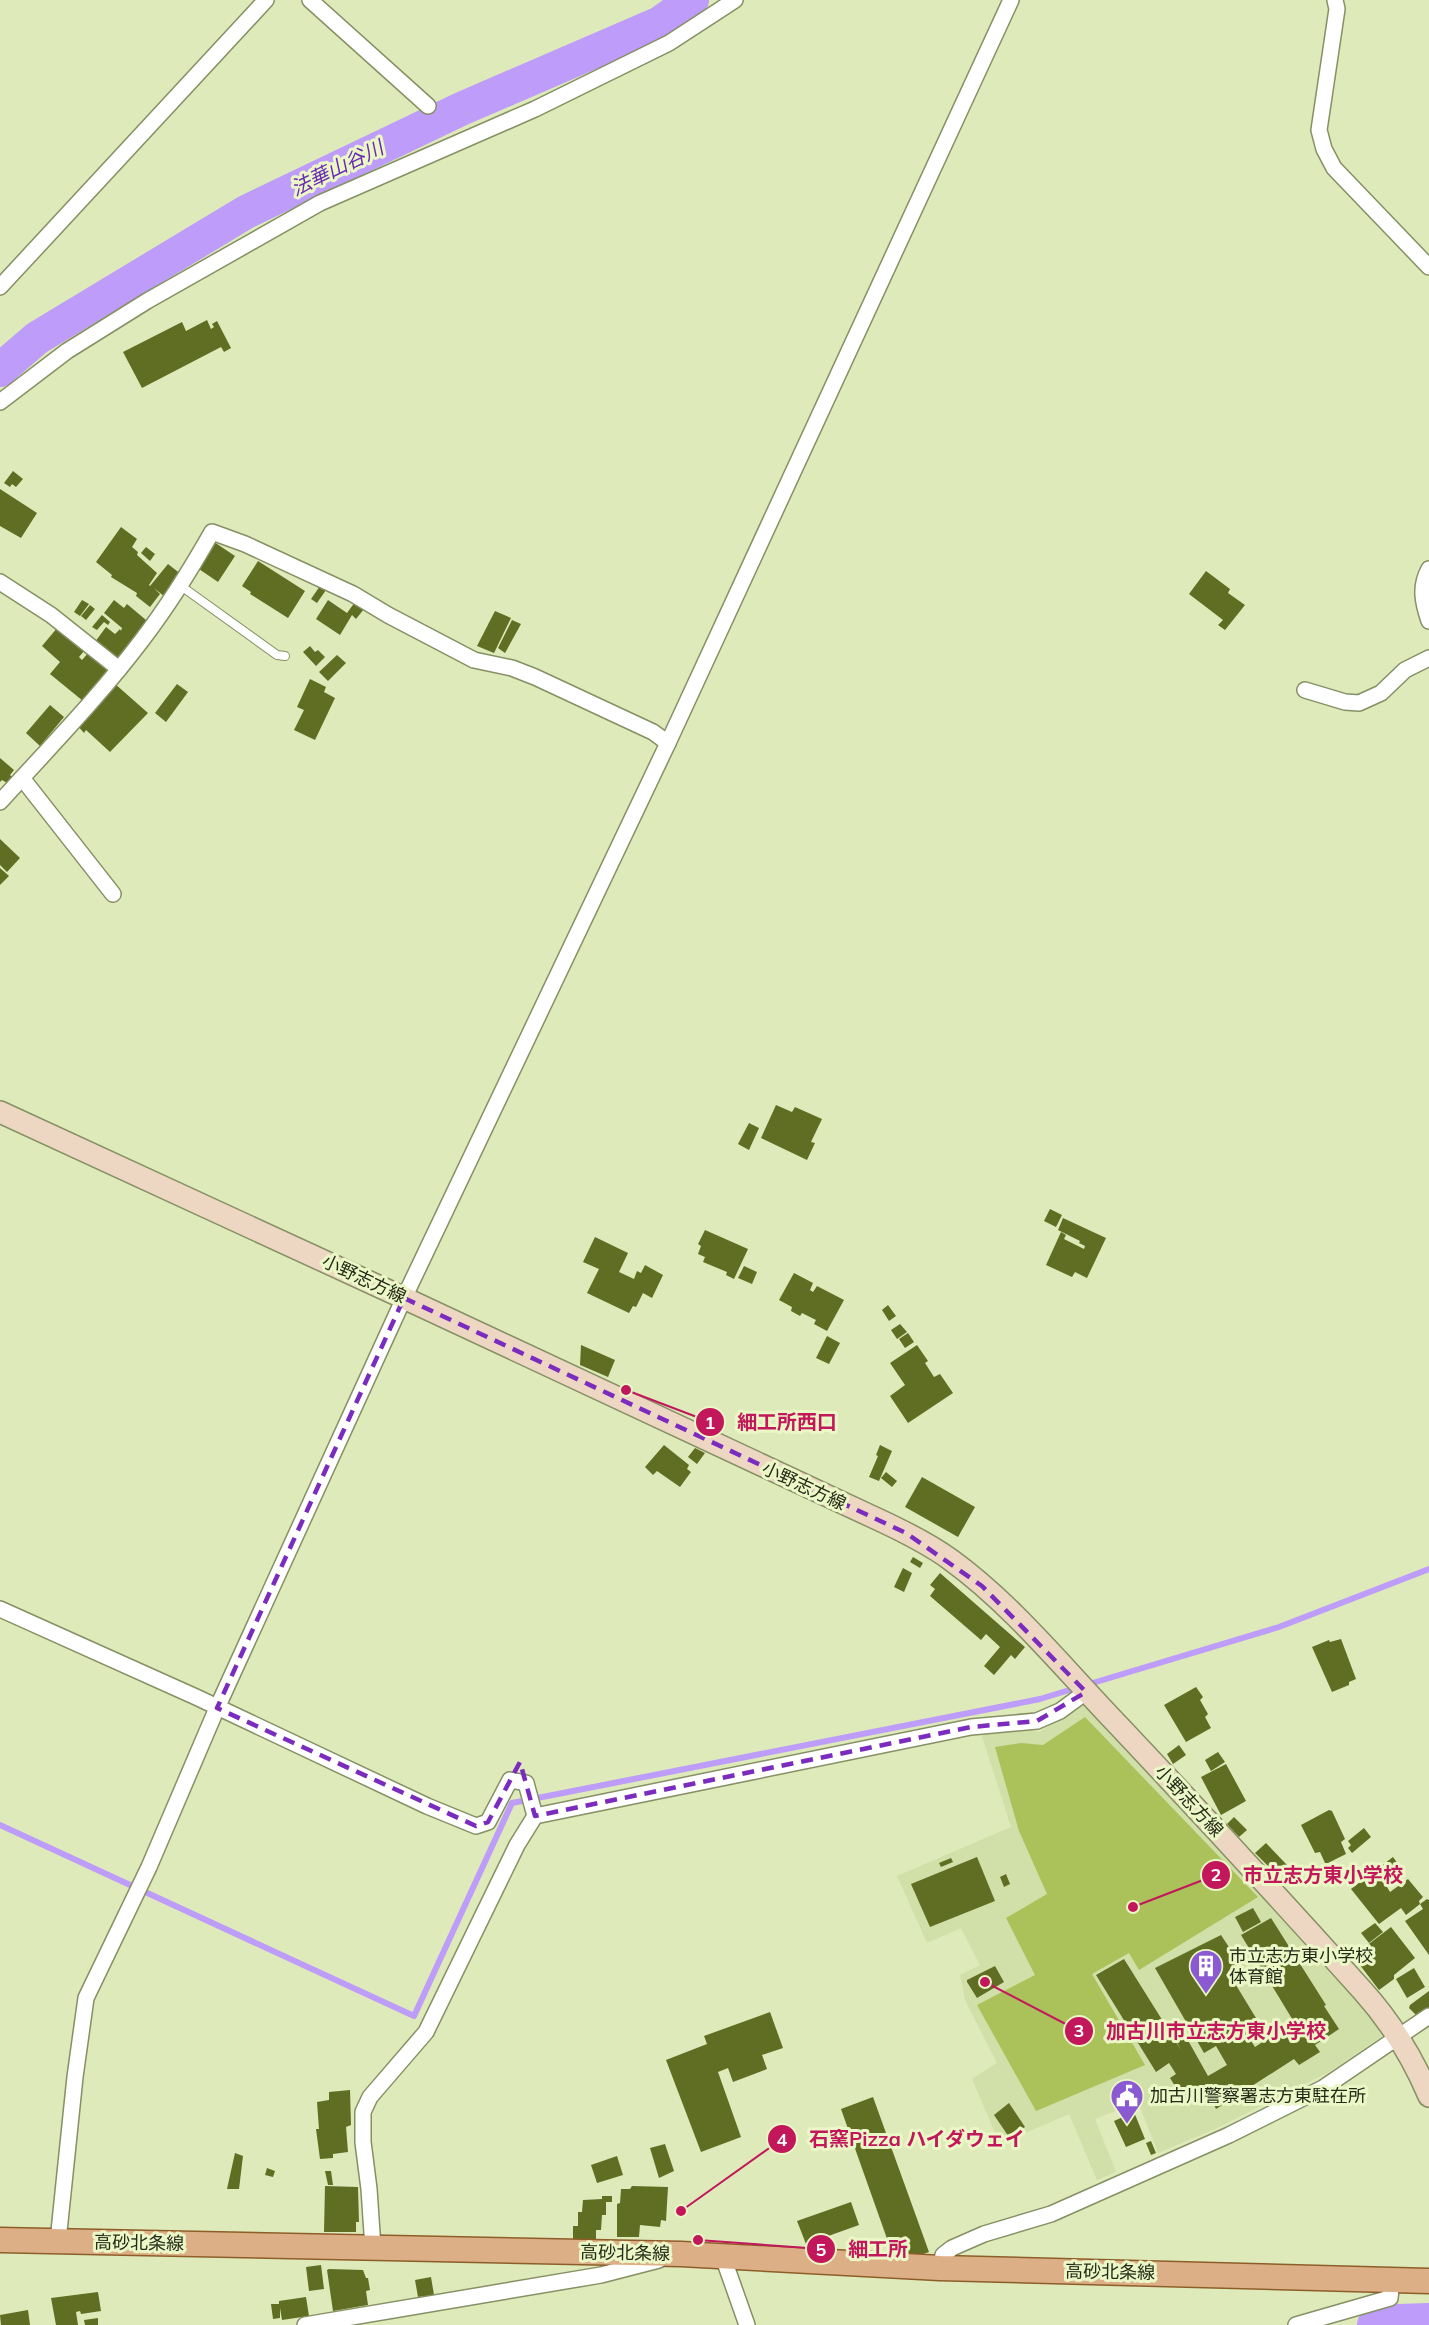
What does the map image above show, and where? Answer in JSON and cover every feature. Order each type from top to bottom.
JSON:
[{"type":"main road","name":"小野志方線","points":[[0,1112],[906,1533],[950,1559],[982,1586],[1070,1674],[1383,2013],[1400,2037],[1429,2096]]},
{"type":"main road","name":"高砂北条線","points":[[0,2240],[681,2254],[940,2268],[1429,2281]]},
{"type":"street","points":[[0,287],[266,0]]},
{"type":"street","points":[[310,0],[428,106]]},
{"type":"street","points":[[0,402],[67,351],[147,301],[320,203],[535,109],[669,43],[735,0]]},
{"type":"street","points":[[58,2241],[75,2077],[86,1998],[149,1867],[217,1708],[404,1298],[668,743],[1011,0]]},
{"type":"street","points":[[1335,0],[1337,9],[1319,130],[1324,149],[1334,168],[1429,267]]},
{"type":"street","points":[[0,802],[119,669],[181,586],[212,532],[228,537],[353,594],[474,660],[513,668],[535,677],[653,732],[668,743]]},
{"type":"street","points":[[1429,569],[1424,578],[1422,600],[1429,621]]},
{"type":"street","points":[[0,582],[51,615],[119,669]]},
{"type":"street","points":[[1305,690],[1345,702],[1359,703],[1381,693],[1405,670],[1429,658]]},
{"type":"street","points":[[22,778],[113,894]]},
{"type":"street","points":[[0,1609],[427,1806],[476,1826],[488,1822],[510,1780],[526,1783],[535,1816]]},
{"type":"street","points":[[373,2248],[363,2142],[363,2112],[370,2097],[426,2032],[517,1845],[535,1816],[971,1727],[1036,1721],[1060,1711],[1086,1692]]},
{"type":"street","points":[[940,2268],[943,2254],[952,2248],[984,2234],[1051,2214],[1229,2135],[1323,2088],[1429,2016]]},
{"type":"street","points":[[305,2325],[601,2275],[681,2254]]},
{"type":"street","points":[[723,2257],[747,2325]]},
{"type":"street","points":[[1296,2325],[1390,2298],[1392,2280]]},
{"type":"street","points":[[371,2325],[381,2312]]},
{"type":"lane","points":[[181,586],[277,655],[285,656]]},
{"type":"highlighted area","points":[[404,1298],[906,1533],[982,1586],[1086,1692],[1037,1721],[971,1727],[535,1816],[520,1762],[488,1822],[476,1826],[217,1708]]},
{"type":"shaded area","points":[[1086,1703],[1388,2032],[1329,2072],[1215,2129],[1158,2153],[1138,2102],[1095,2119],[1116,2172],[1097,2180],[1069,2114],[1000,2144],[972,2079],[997,2063],[965,2000],[960,1975],[980,1965],[961,1928],[927,1943],[897,1876],[1011,1827],[981,1733],[1022,1729],[1039,1732]]},
{"type":"green space","points":[[1085,1717],[1258,1897],[1139,1970],[1129,1953],[1092,1974],[1145,2065],[1036,2111],[977,2005],[1035,1975],[1006,1918],[1047,1894],[1019,1831],[995,1747],[1021,1743],[1043,1745]]},
{"type":"building","points":[[207,320],[211,329],[214,327],[212,324],[217,321],[231,348],[224,352],[221,347],[142,388],[123,352],[182,322],[186,331]]},
{"type":"building","points":[[13,471],[23,479],[16,487],[12,484],[10,487],[4,483]]},
{"type":"building","points":[[0,489],[37,513],[21,538],[0,526]]},
{"type":"building","points":[[121,527],[137,539],[132,547],[138,552],[137,555],[157,573],[150,586],[168,564],[182,575],[165,597],[154,588],[160,594],[150,607],[136,596],[137,593],[111,577],[112,575],[96,562]]},
{"type":"building","points":[[214,542],[235,556],[218,582],[196,567]]},
{"type":"building","points":[[146,547],[155,554],[150,561],[141,553]]},
{"type":"building","points":[[258,561],[305,591],[288,618],[250,594],[251,592],[242,586]]},
{"type":"building","points":[[1206,571],[1230,589],[1228,593],[1245,605],[1225,630],[1218,625],[1223,620],[1189,594]]},
{"type":"building","points":[[320,586],[326,590],[317,603],[311,599]]},
{"type":"building","points":[[82,600],[89,604],[80,616],[74,612]]},
{"type":"building","points":[[114,600],[124,608],[127,604],[148,624],[119,660],[95,642],[106,627],[115,634],[120,629],[121,631],[122,628],[104,613]]},
{"type":"building","points":[[328,600],[347,613],[355,602],[364,609],[356,619],[352,615],[340,635],[316,619]]},
{"type":"building","points":[[90,605],[95,609],[86,620],[81,616]]},
{"type":"building","points":[[495,611],[511,618],[494,653],[477,646]]},
{"type":"building","points":[[102,615],[110,622],[108,625],[104,622],[97,630],[92,627]]},
{"type":"building","points":[[512,620],[521,624],[505,653],[498,648]]},
{"type":"building","points":[[58,627],[85,650],[79,657],[82,660],[89,652],[110,670],[83,701],[50,674],[60,662],[42,646]]},
{"type":"building","points":[[310,646],[315,652],[318,650],[325,657],[316,666],[303,652]]},
{"type":"building","points":[[337,655],[346,663],[328,681],[319,672]]},
{"type":"building","points":[[310,679],[326,687],[324,692],[335,698],[315,740],[294,730],[304,710],[297,707]]},
{"type":"building","points":[[114,683],[148,713],[110,752],[86,730],[84,733],[77,725]]},
{"type":"building","points":[[177,684],[188,692],[166,722],[155,713]]},
{"type":"building","points":[[50,705],[64,717],[40,746],[26,733]]},
{"type":"building","points":[[0,758],[14,770],[10,775],[13,778],[9,784],[2,780],[0,782]]},
{"type":"building","points":[[0,839],[20,858],[7,872],[0,865]]},
{"type":"building","points":[[0,868],[9,876],[0,885]]},
{"type":"building","points":[[776,1105],[792,1112],[795,1107],[822,1119],[811,1142],[815,1143],[807,1160],[761,1138]]},
{"type":"building","points":[[749,1123],[759,1128],[749,1150],[738,1144]]},
{"type":"building","points":[[1050,1209],[1062,1215],[1056,1227],[1044,1221]]},
{"type":"building","points":[[1063,1218],[1106,1238],[1087,1278],[1075,1272],[1072,1277],[1046,1265],[1061,1232],[1066,1235],[1064,1239],[1084,1249],[1085,1246],[1079,1243],[1080,1241],[1058,1230]]},
{"type":"building","points":[[705,1230],[748,1249],[734,1279],[726,1275],[727,1272],[703,1262],[705,1257],[698,1254],[701,1246],[698,1244]]},
{"type":"building","points":[[595,1237],[628,1253],[619,1272],[634,1279],[637,1271],[641,1273],[645,1265],[663,1275],[652,1298],[643,1293],[636,1307],[633,1306],[629,1313],[587,1293],[599,1269],[583,1262]]},
{"type":"building","points":[[744,1266],[757,1272],[752,1284],[738,1278]]},
{"type":"building","points":[[794,1273],[813,1283],[810,1290],[813,1292],[817,1286],[844,1300],[827,1331],[814,1324],[816,1320],[802,1313],[800,1316],[791,1311],[792,1307],[779,1300]]},
{"type":"building","points":[[888,1305],[896,1316],[889,1321],[882,1310]]},
{"type":"building","points":[[900,1324],[907,1332],[897,1339],[891,1330]]},
{"type":"building","points":[[908,1333],[914,1342],[905,1348],[899,1339]]},
{"type":"building","points":[[827,1336],[840,1343],[829,1364],[816,1358]]},
{"type":"building","points":[[581,1345],[615,1360],[608,1377],[580,1365]]},
{"type":"building","points":[[917,1345],[928,1361],[925,1363],[934,1377],[940,1374],[953,1393],[908,1423],[890,1396],[905,1385],[890,1363]]},
{"type":"building","points":[[664,1445],[689,1465],[687,1469],[691,1472],[680,1487],[657,1471],[653,1475],[645,1467]]},
{"type":"building","points":[[880,1445],[892,1451],[879,1481],[869,1477]]},
{"type":"building","points":[[695,1448],[705,1453],[697,1464],[688,1457]]},
{"type":"building","points":[[886,1472],[897,1481],[892,1487],[881,1478]]},
{"type":"building","points":[[922,1477],[975,1507],[958,1537],[905,1507]]},
{"type":"building","points":[[913,1557],[923,1563],[920,1568],[910,1562]]},
{"type":"building","points":[[903,1568],[912,1573],[904,1592],[894,1587]]},
{"type":"building","points":[[940,1573],[1025,1647],[1015,1659],[1011,1655],[994,1675],[984,1666],[1000,1647],[986,1634],[981,1640],[930,1596],[935,1589],[930,1585]]},
{"type":"building","points":[[1341,1639],[1356,1679],[1349,1682],[1349,1685],[1332,1692],[1312,1647],[1329,1640],[1330,1642]]},
{"type":"building","points":[[1196,1687],[1203,1697],[1200,1700],[1208,1714],[1205,1717],[1211,1728],[1186,1742],[1164,1705]]},
{"type":"building","points":[[1179,1745],[1186,1755],[1173,1764],[1167,1754]]},
{"type":"building","points":[[1218,1752],[1225,1762],[1211,1771],[1205,1760]]},
{"type":"building","points":[[1226,1764],[1246,1801],[1221,1815],[1201,1777]]},
{"type":"building","points":[[1329,1810],[1332,1811],[1345,1839],[1341,1842],[1346,1854],[1325,1863],[1320,1852],[1315,1853],[1301,1825]]},
{"type":"building","points":[[1234,1817],[1247,1830],[1239,1837],[1227,1824]]},
{"type":"building","points":[[1364,1828],[1371,1837],[1352,1853],[1348,1848],[1351,1845],[1348,1841]]},
{"type":"building","points":[[1266,1843],[1287,1865],[1277,1875],[1255,1853]]},
{"type":"building","points":[[977,1857],[995,1901],[930,1927],[911,1884]]},
{"type":"building","points":[[1393,1857],[1405,1874],[1387,1887],[1390,1892],[1408,1879],[1423,1897],[1419,1901],[1420,1904],[1406,1915],[1401,1908],[1379,1924],[1351,1889]]},
{"type":"building","points":[[951,1858],[953,1862],[941,1867],[939,1863]]},
{"type":"building","points":[[1006,1874],[1010,1884],[1004,1887],[1000,1877]]},
{"type":"building","points":[[1429,1900],[1429,1955],[1405,1921],[1423,1909],[1420,1904]]},
{"type":"building","points":[[1253,1908],[1261,1922],[1243,1932],[1235,1917]]},
{"type":"building","points":[[1271,1918],[1339,2029],[1315,2045],[1320,2052],[1299,2065],[1294,2059],[1216,2109],[1208,2091],[1186,2104],[1170,2078],[1176,2074],[1169,2063],[1156,2072],[1096,1975],[1124,1959],[1181,2050],[1168,2026],[1173,2024],[1177,2030],[1181,2028],[1208,2076],[1227,2065],[1216,2046],[1204,2053],[1155,1968],[1221,1935],[1240,1964],[1228,1972],[1256,2018],[1243,2028],[1255,2047],[1294,2022],[1241,1935]]},
{"type":"building","points":[[1375,1923],[1383,1932],[1369,1943],[1361,1933]]},
{"type":"building","points":[[1391,1927],[1415,1958],[1379,1990],[1353,1956]]},
{"type":"building","points":[[995,1966],[1004,1982],[977,1998],[967,1980]]},
{"type":"building","points":[[1414,1968],[1425,1987],[1407,1998],[1396,1979]]},
{"type":"building","points":[[1429,1991],[1429,2009],[1418,2017],[1409,2008],[1410,2005]]},
{"type":"building","points":[[770,2012],[783,2048],[762,2055],[767,2069],[733,2082],[728,2068],[718,2072],[741,2137],[701,2152],[666,2060],[707,2044],[704,2036]]},
{"type":"building","points":[[350,2090],[351,2125],[346,2127],[348,2152],[333,2154],[333,2158],[320,2159],[316,2129],[319,2129],[317,2102],[329,2100],[329,2092]]},
{"type":"building","points":[[873,2097],[929,2252],[896,2264],[841,2109]]},
{"type":"building","points":[[1009,2103],[1025,2127],[1009,2137],[994,2115]]},
{"type":"building","points":[[1134,2112],[1145,2139],[1126,2147],[1114,2121]]},
{"type":"building","points":[[1151,2141],[1156,2153],[1151,2155],[1146,2143]]},
{"type":"building","points":[[665,2144],[674,2171],[659,2178],[650,2148]]},
{"type":"building","points":[[235,2153],[243,2156],[239,2189],[227,2189]]},
{"type":"building","points":[[617,2156],[623,2175],[597,2183],[591,2165]]},
{"type":"building","points":[[267,2168],[275,2171],[273,2177],[265,2175]]},
{"type":"building","points":[[325,2171],[331,2171],[333,2185],[328,2185]]},
{"type":"building","points":[[325,2186],[358,2187],[359,2222],[356,2222],[356,2232],[324,2232]]},
{"type":"building","points":[[632,2186],[668,2187],[666,2221],[661,2220],[660,2227],[640,2225],[639,2237],[617,2237],[617,2204],[620,2203],[621,2189],[630,2189]]},
{"type":"building","points":[[602,2196],[612,2196],[612,2202],[606,2202],[606,2215],[602,2215],[601,2230],[596,2230],[596,2240],[573,2239],[573,2226],[578,2226],[578,2212],[582,2212],[583,2200],[602,2199]]},
{"type":"building","points":[[851,2202],[859,2225],[806,2244],[797,2221]]},
{"type":"building","points":[[321,2265],[324,2289],[309,2291],[306,2267]]},
{"type":"building","points":[[327,2270],[363,2270],[368,2278],[370,2290],[366,2291],[368,2305],[333,2311]]},
{"type":"building","points":[[431,2277],[434,2295],[418,2297],[415,2280]]},
{"type":"building","points":[[98,2292],[101,2311],[81,2314],[80,2311],[76,2312],[78,2325],[56,2325],[51,2298]]},
{"type":"building","points":[[306,2297],[309,2316],[282,2320],[280,2308],[280,2318],[273,2319],[271,2304]]},
{"type":"building","points":[[28,2310],[30,2325],[1,2325],[0,2315]]},
{"type":"building","points":[[98,2318],[98,2325],[85,2325],[84,2320]]},
{"type":"waterway","name":"法華山谷川","points":[[0,370],[37,338],[246,212],[461,109],[660,23],[692,0]]},
{"type":"waterway","points":[[1086,1685],[1279,1627],[1429,1569]]},
{"type":"waterway","points":[[0,1825],[414,2016],[512,1803],[1040,1699],[1076,1688]]},
{"type":"waterway","points":[[1374,2325],[1398,2321],[1429,2320]]},
{"type":"place","name":"細工所西口","points":[[626,1390]]},
{"type":"place","name":"市立志方東小学校","points":[[1133,1907]]},
{"type":"place","name":"加古川市立志方東小学校","points":[[985,1982]]},
{"type":"place","name":"市立志方東小学校 体育館","points":[[1206,1995]]},
{"type":"place","name":"加古川警察署志方東駐在所","points":[[1127,2125]]},
{"type":"place","name":"石窯Pizza ハイダウェイ","points":[[681,2211]]},
{"type":"place","name":"細工所","points":[[698,2240]]}]
